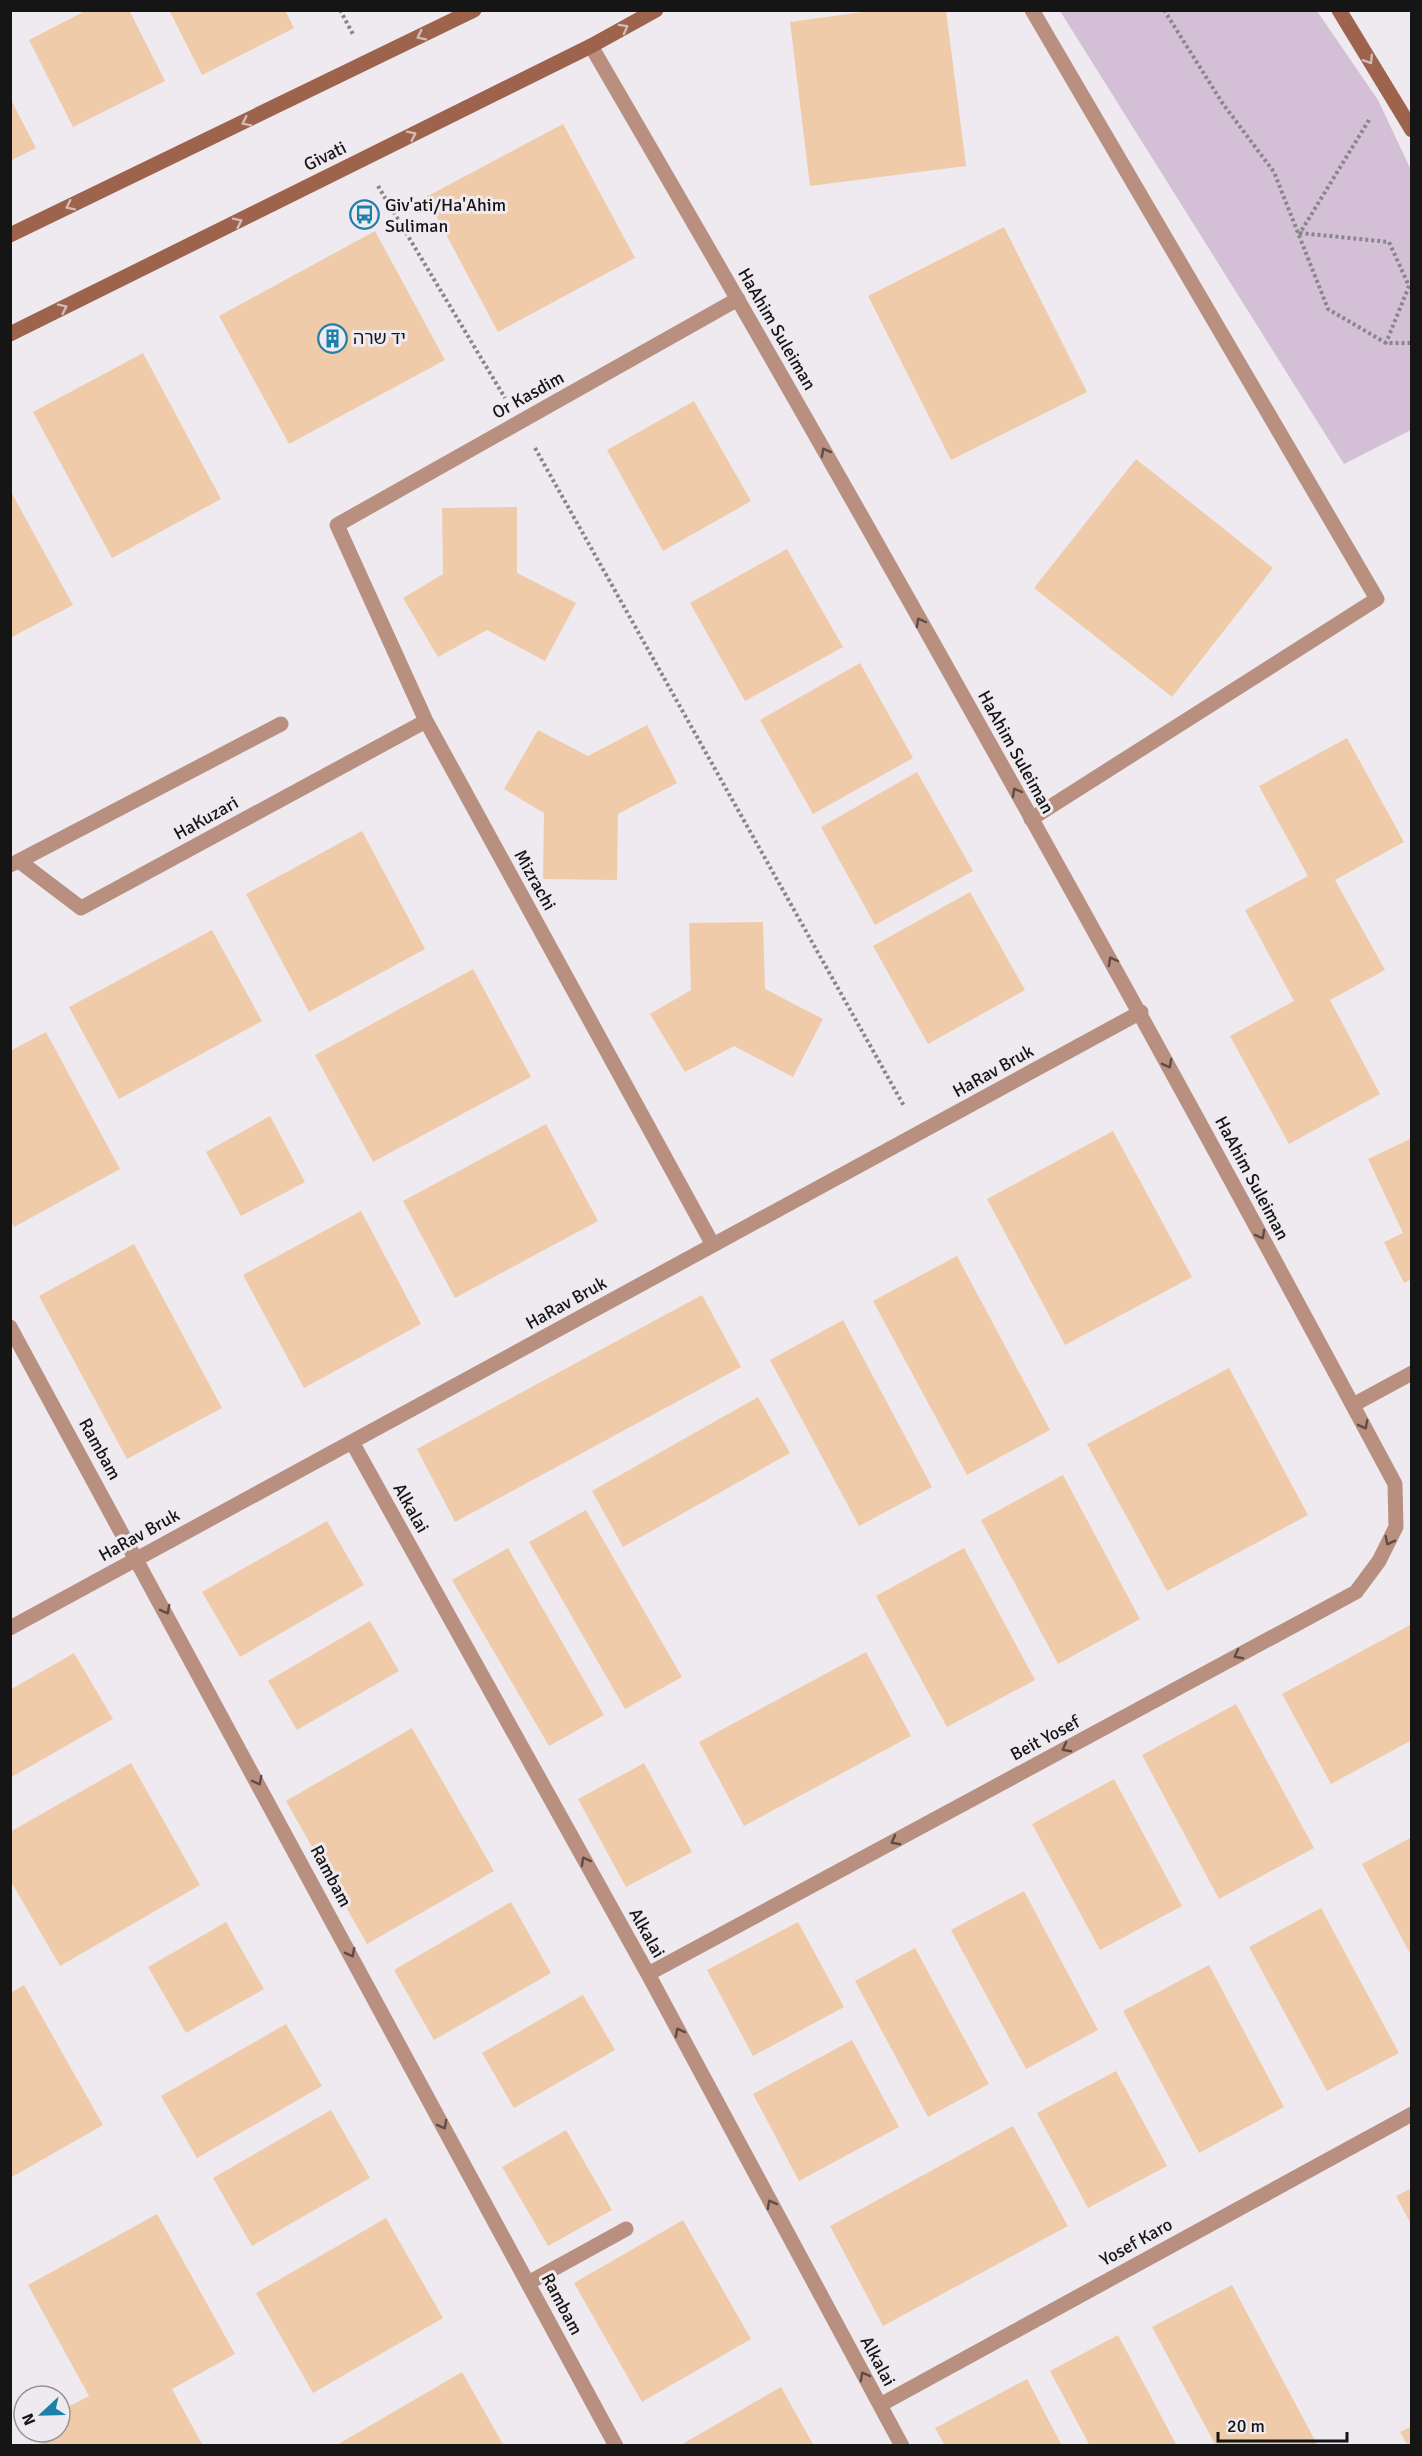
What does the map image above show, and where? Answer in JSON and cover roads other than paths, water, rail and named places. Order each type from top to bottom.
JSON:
[{"type":"street","points":[[10,235],[474,10]]},
{"type":"street","name":"Givati","points":[[10,334],[591,46],[656,10]]},
{"type":"street","points":[[1031,819],[1377,599],[1032,10]]},
{"type":"street","points":[[1339,10],[1412,130]]},
{"type":"street","name":"HaAhim Suleiman","points":[[591,46],[738,299],[1141,1012],[1395,1484]]},
{"type":"street","name":"Or Kasdim","points":[[337,525],[738,299]]},
{"type":"street","name":"Mizrachi","points":[[337,525],[426,721],[713,1245]]},
{"type":"street","name":"HaKuzari","points":[[15,863],[81,908],[426,721]]},
{"type":"street","points":[[15,863],[281,724]]},
{"type":"street","name":"HaRav Bruk","points":[[10,1628],[1141,1012]]},
{"type":"street","name":"Rambam","points":[[10,1327],[138,1558],[616,2445]]},
{"type":"street","points":[[1353,1405],[1412,1373]]},
{"type":"street","name":"Alkalai","points":[[352,1442],[648,1974],[902,2445]]},
{"type":"street","name":"Beit Yosef","points":[[648,1974],[1356,1592],[1379,1562],[1396,1527],[1395,1484]]},
{"type":"street","name":"Yosef Karo","points":[[880,2405],[1412,2114]]},
{"type":"street","points":[[528,2283],[626,2229]]},
{"type":"place","name":"Giv'ati/Ha'Ahim Suliman","points":[[364,215]]},
{"type":"place","name":"יד שרה","points":[[332,338]]}]
